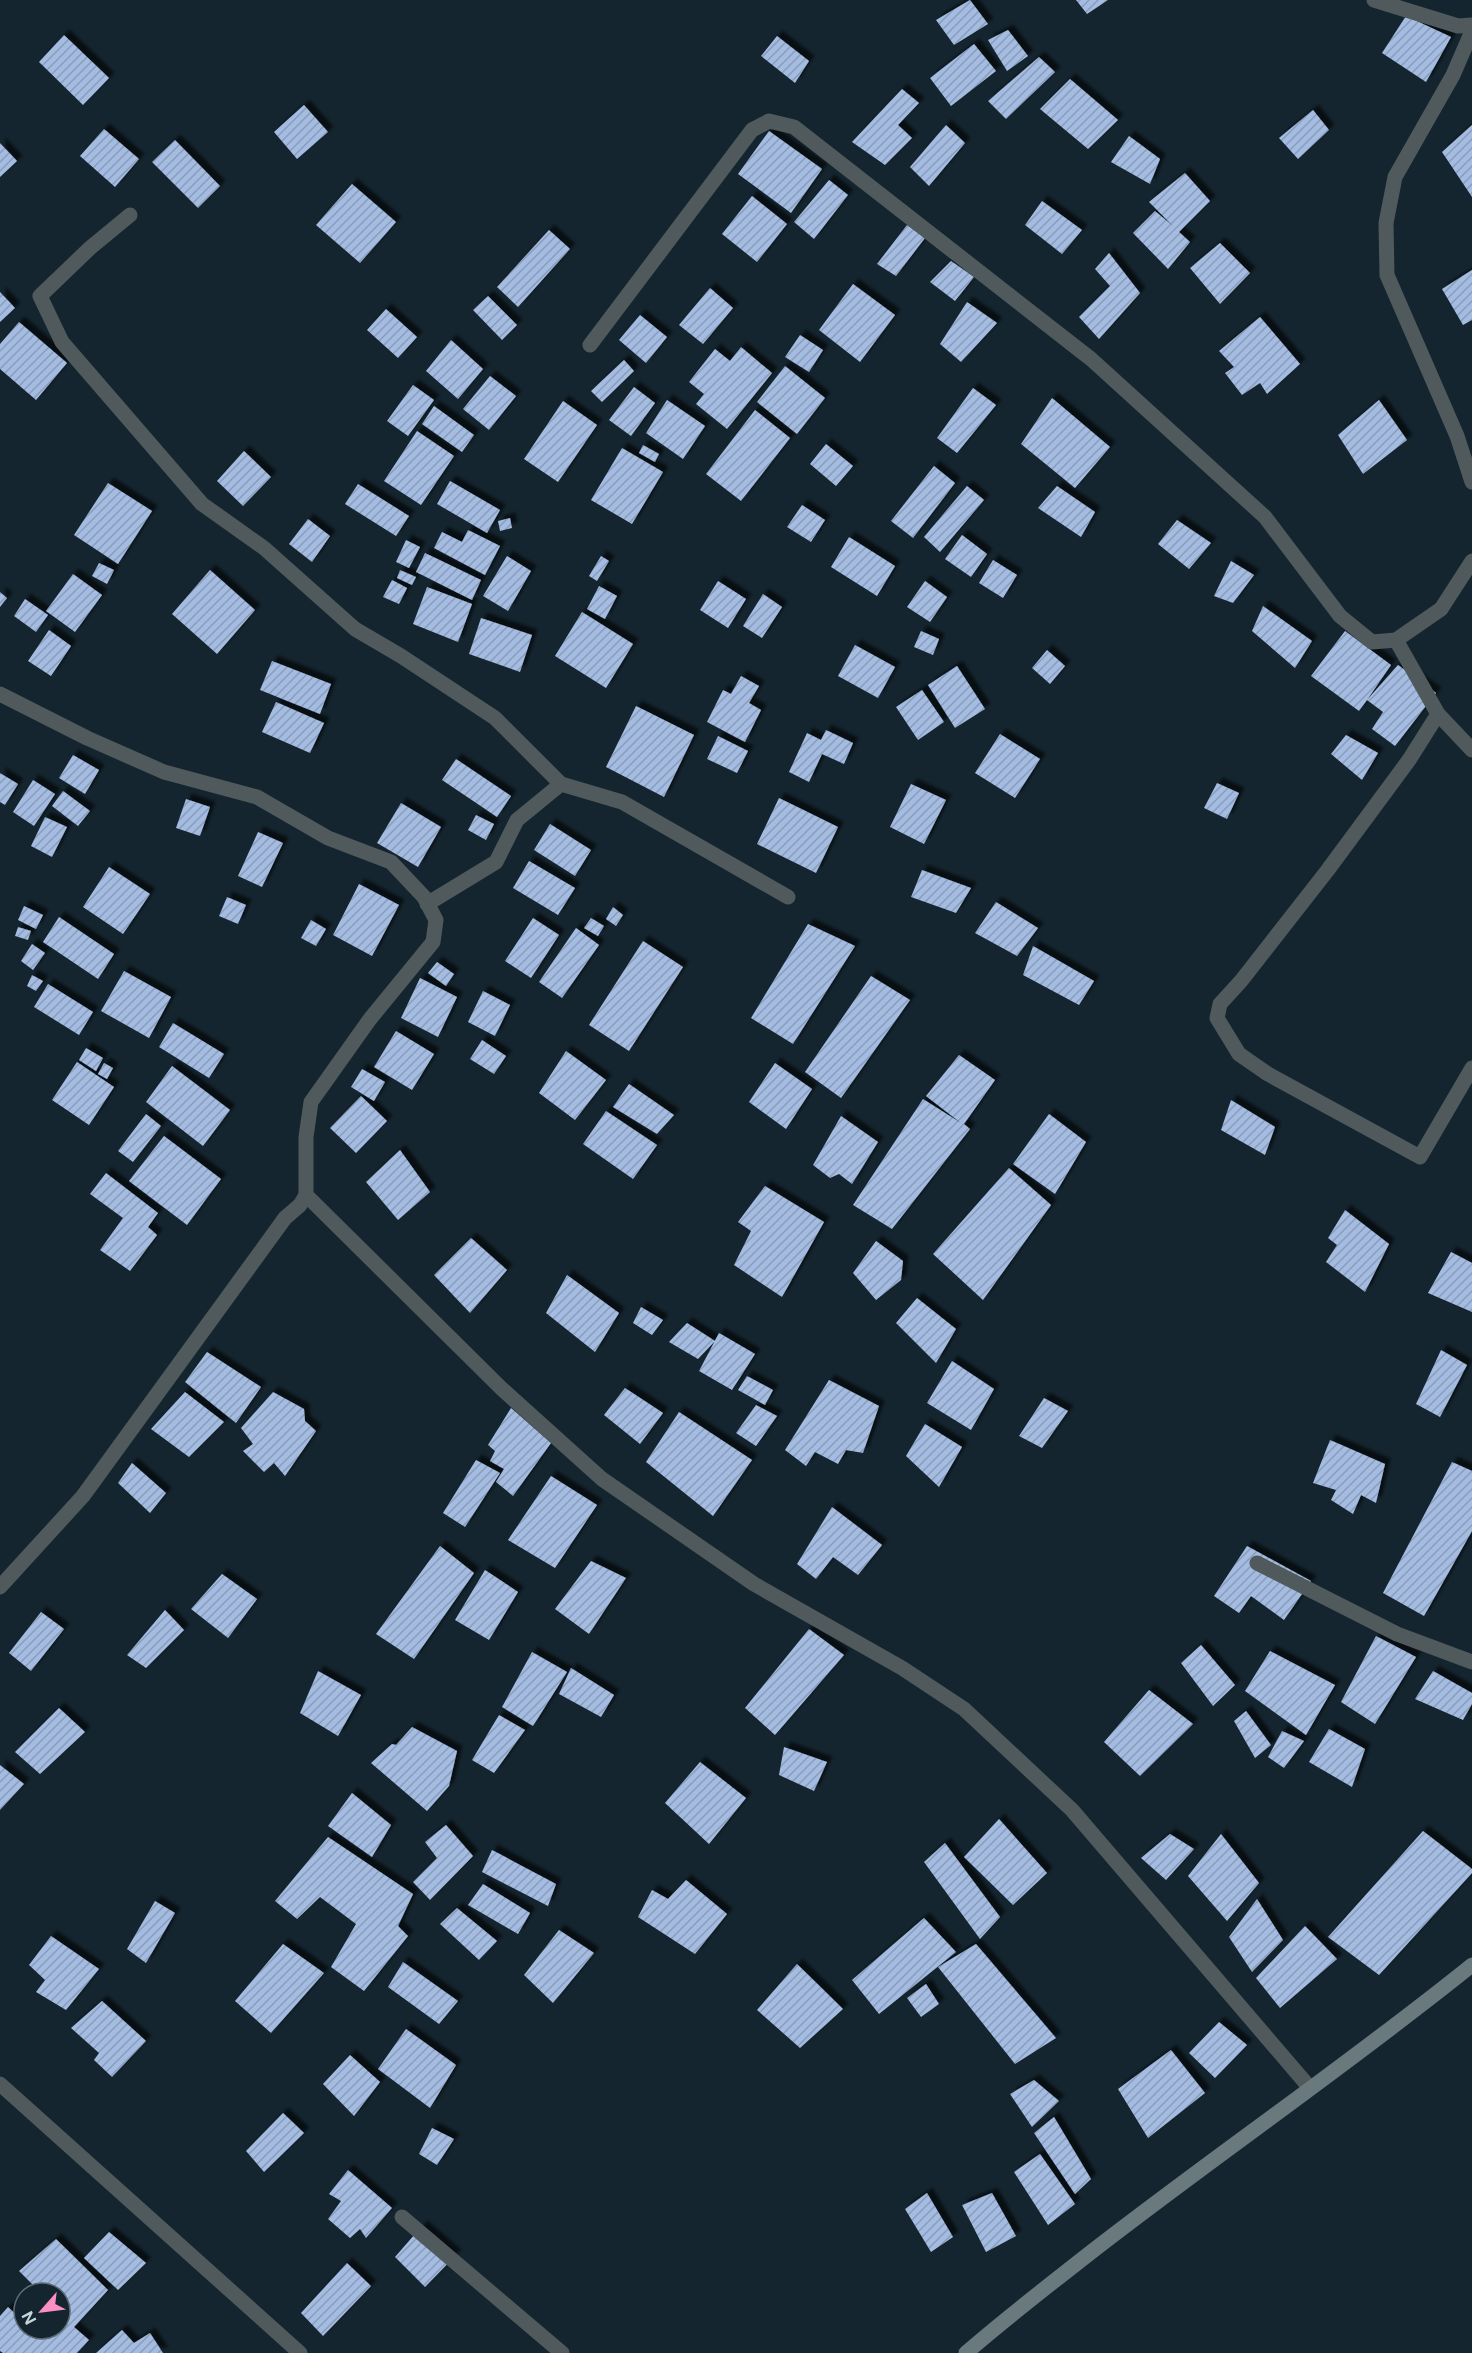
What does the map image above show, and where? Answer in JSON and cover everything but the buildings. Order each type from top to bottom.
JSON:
[{"type":"street","points":[[1374,0],[1458,26],[1472,25]]},
{"type":"street","points":[[1472,31],[1453,75],[1395,177],[1386,223],[1387,275],[1457,436],[1472,482]]},
{"type":"street","points":[[590,345],[752,130],[769,121],[794,127],[1091,359],[1265,517],[1340,616],[1372,642],[1396,640],[1441,609],[1472,561]]},
{"type":"street","points":[[130,215],[90,248],[39,296],[62,342],[202,504],[264,548],[355,629],[401,656],[495,718],[561,784],[622,802],[788,897]]},
{"type":"street","points":[[1396,640],[1438,714],[1472,750]]},
{"type":"street","points":[[0,694],[87,738],[164,772],[256,797],[328,838],[391,862],[424,897],[436,920],[433,942],[370,1019],[311,1102],[306,1137],[306,1195],[300,1205],[285,1218],[83,1496],[0,1587]]},
{"type":"street","points":[[1438,714],[1409,760],[1327,871],[1241,981],[1220,1004],[1216,1018],[1239,1054],[1268,1074],[1420,1157],[1472,1068]]},
{"type":"street","points":[[427,904],[496,862],[517,820],[561,784]]},
{"type":"street","points":[[306,1195],[502,1389],[602,1479],[754,1584],[902,1668],[964,1709],[1072,1810],[1310,2088]]},
{"type":"street","points":[[1257,1563],[1397,1634],[1472,1662]]},
{"type":"street","points":[[966,2353],[1000,2323],[1120,2230],[1413,2013],[1472,1965]]},
{"type":"street","points":[[0,2084],[300,2353]]},
{"type":"street","points":[[402,2217],[562,2353]]}]
